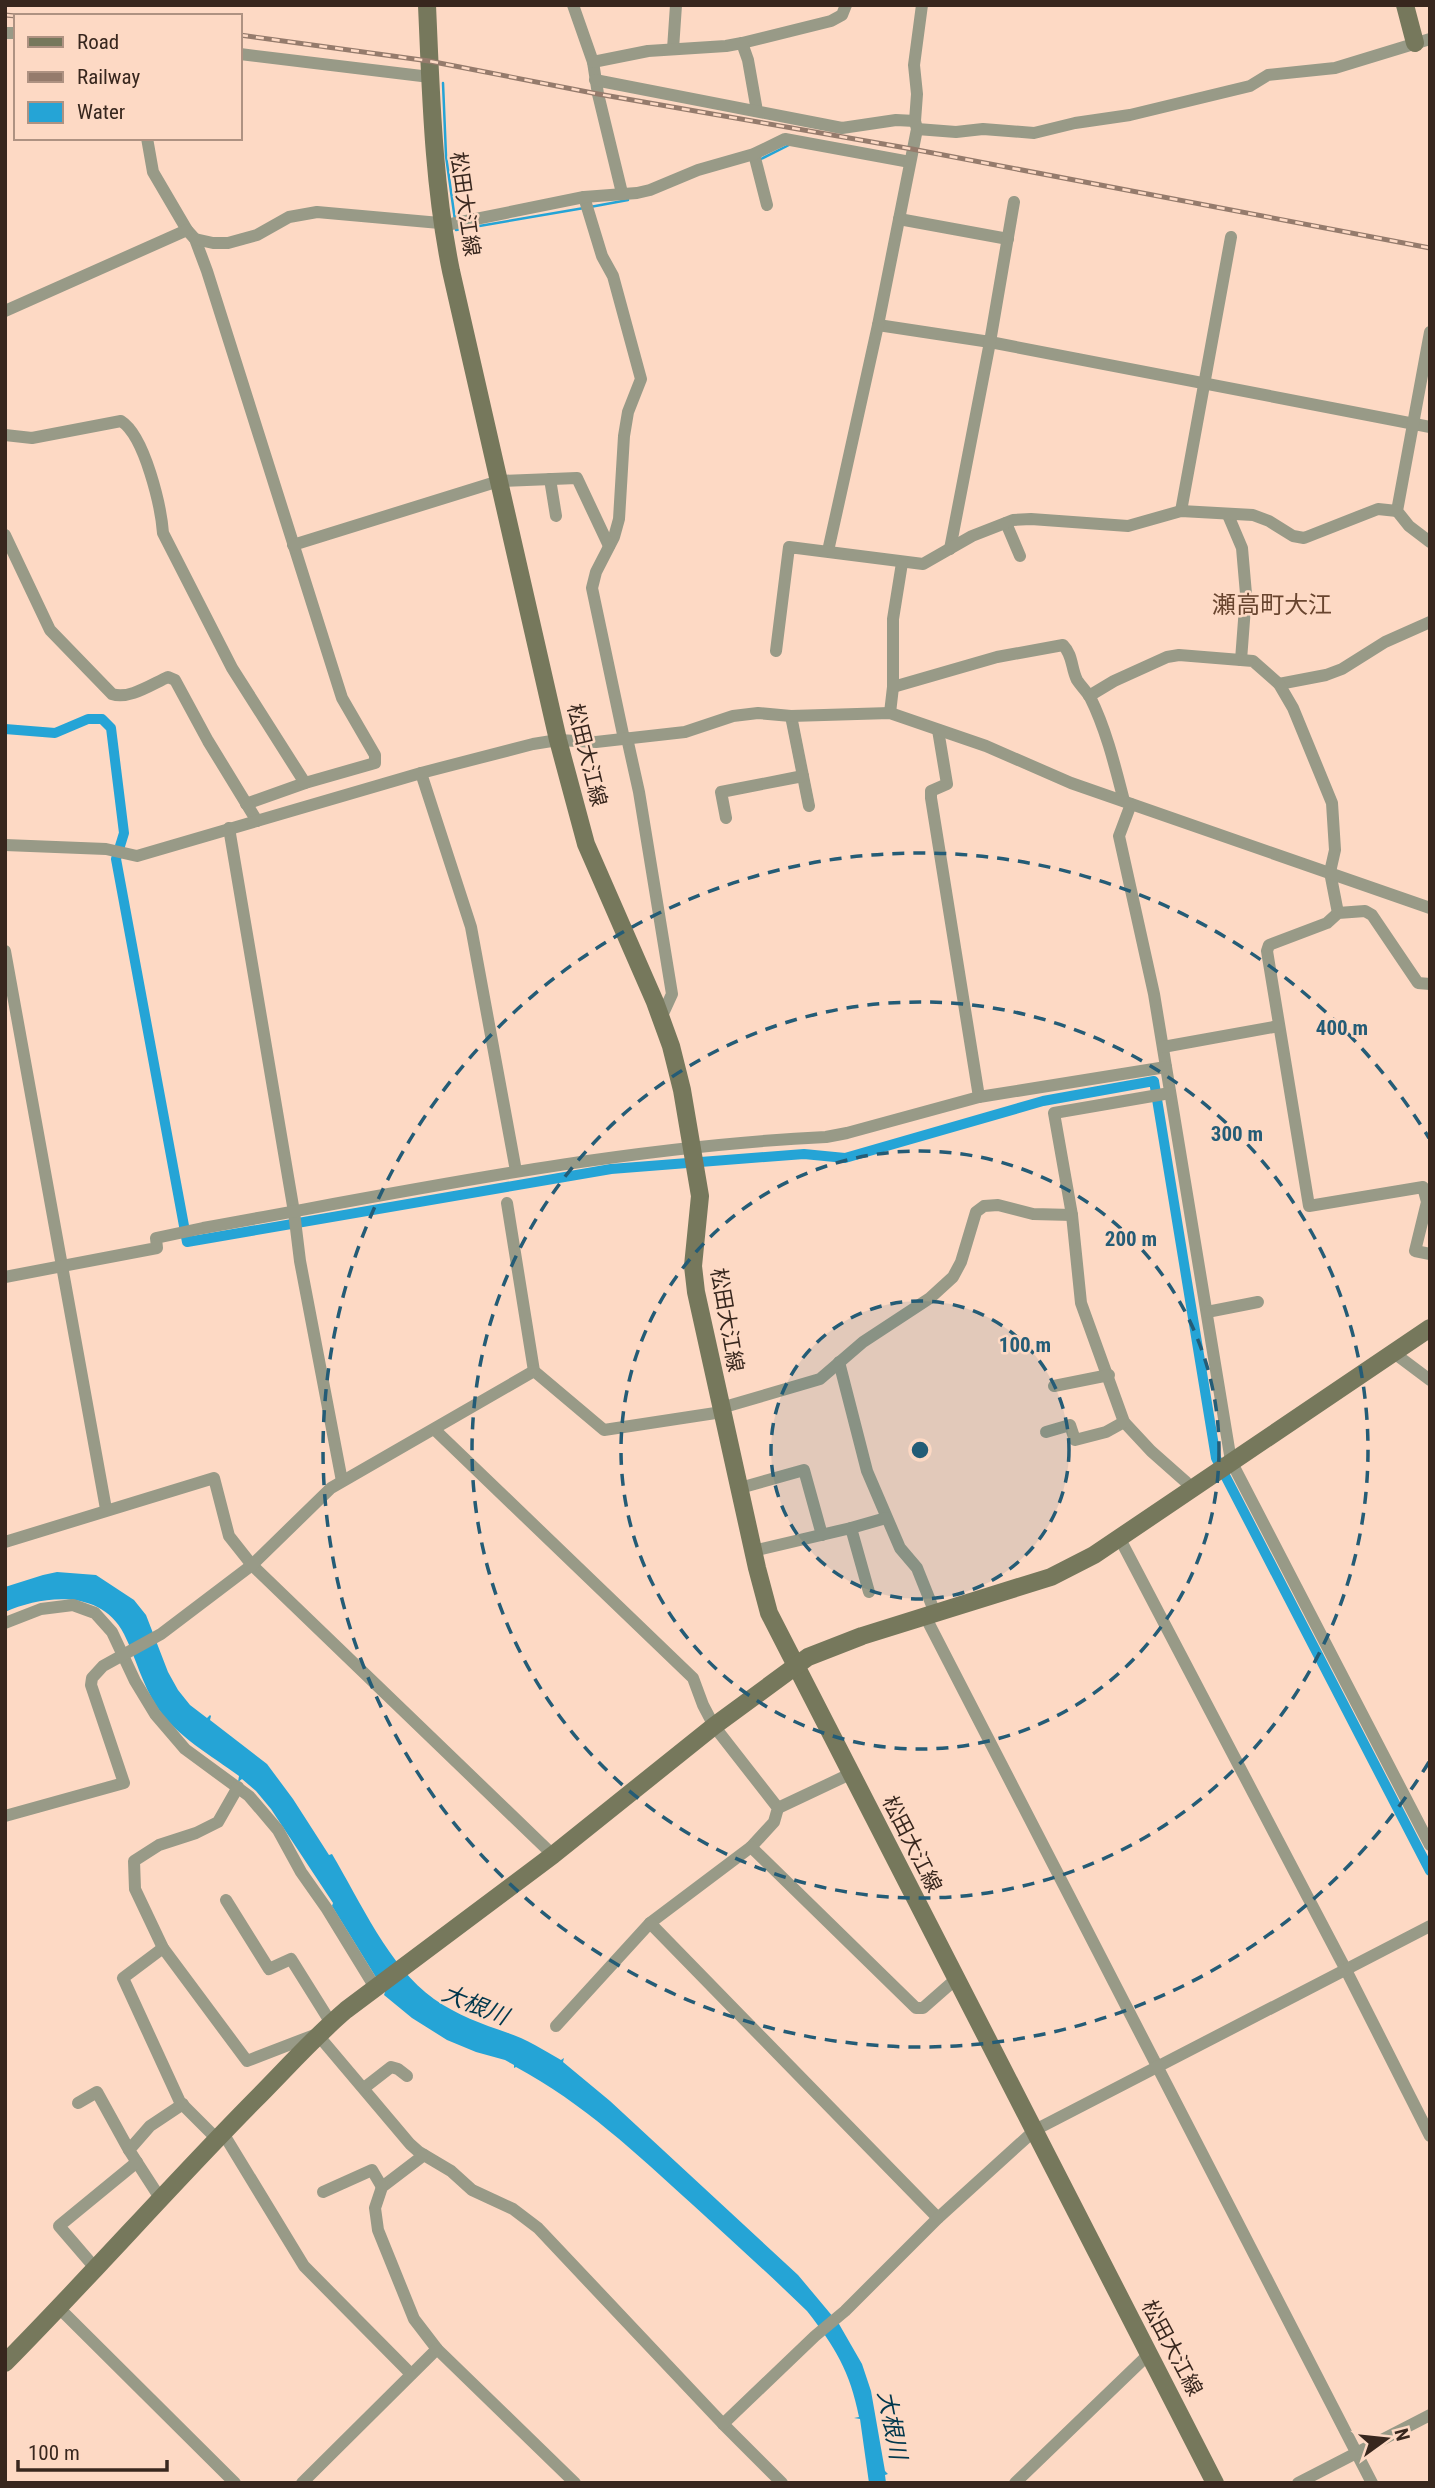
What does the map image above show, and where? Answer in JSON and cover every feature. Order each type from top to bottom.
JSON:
[{"type":"main road","name":"松田大江線","points":[[426,5],[441,222],[558,740],[586,844],[661,1018],[682,1090],[700,1196],[693,1266],[695,1292],[769,1613],[1215,2483]]},
{"type":"main road","points":[[1405,5],[1423,41]]},
{"type":"main road","points":[[5,2363],[324,2028],[553,1855],[714,1726],[795,1666],[819,1653],[930,1614],[1051,1577],[1120,1539],[1211,1474],[1430,1328]]},
{"type":"street","points":[[573,5],[593,62],[622,193]]},
{"type":"street","points":[[673,49],[676,5]]},
{"type":"street","points":[[593,62],[648,51],[742,43],[831,21],[842,15],[846,5]]},
{"type":"street","points":[[828,551],[878,325],[910,162],[916,125],[914,65],[922,5]]},
{"type":"street","points":[[595,80],[842,128],[896,120],[956,132],[983,129],[1034,133],[1075,123],[1130,115],[1250,86],[1268,75],[1335,68],[1423,41]]},
{"type":"street","points":[[742,43],[748,60],[757,111]]},
{"type":"street","points":[[242,54],[430,77]]},
{"type":"street","points":[[5,310],[191,235],[213,243],[237,242],[257,235],[289,217],[317,212],[452,224],[584,197],[650,190],[698,170],[754,154],[785,139],[910,162]]},
{"type":"street","points":[[147,140],[153,172],[191,235],[342,698],[375,755],[375,763],[305,783],[246,804]]},
{"type":"street","points":[[754,154],[767,205]]},
{"type":"street","points":[[584,197],[602,257],[613,276],[642,380],[628,412],[624,436],[619,519],[596,572],[592,588],[639,792],[672,994],[661,1018]]},
{"type":"street","points":[[950,549],[1014,202]]},
{"type":"street","points":[[899,219],[1008,239]]},
{"type":"street","points":[[1181,511],[1231,237]]},
{"type":"street","points":[[878,325],[990,342],[1430,427]]},
{"type":"street","points":[[1430,332],[1397,511],[1409,527],[1430,542]]},
{"type":"street","points":[[5,435],[32,438],[121,421],[128,426],[143,455],[162,516],[163,533],[232,668],[305,783]]},
{"type":"street","points":[[293,545],[499,481],[577,478],[609,546]]},
{"type":"street","points":[[550,479],[556,516]]},
{"type":"street","points":[[776,651],[789,547],[923,565],[972,536],[1006,523],[1031,519],[1128,526],[1181,511],[1261,518],[1293,536],[1304,538],[1378,509],[1397,511]]},
{"type":"street","points":[[1228,515],[1242,548],[1246,594],[1241,660]]},
{"type":"street","points":[[1006,523],[1020,556]]},
{"type":"street","points":[[5,536],[50,630],[112,694],[119,697],[168,677],[175,680],[257,821]]},
{"type":"street","points":[[890,713],[893,687],[892,619],[902,563]]},
{"type":"street","points":[[1279,684],[1342,669],[1385,642],[1430,622]]},
{"type":"street","points":[[893,687],[997,657],[1063,645],[1069,650],[1077,679],[1089,696],[1127,802],[1119,836],[1144,942],[1163,1047],[1230,1462],[1430,1844]]},
{"type":"street","points":[[1089,696],[1114,681],[1167,657],[1179,655],[1253,661],[1279,684],[1293,708],[1332,803],[1335,850],[1330,872],[1338,913]]},
{"type":"street","points":[[5,845],[106,849],[137,856],[421,772],[558,740],[596,742],[685,732],[733,716],[758,713],[791,716],[890,713],[986,746],[1071,783],[1430,908]]},
{"type":"street","points":[[791,716],[809,806]]},
{"type":"street","points":[[938,730],[947,784],[930,790],[979,1097]]},
{"type":"street","points":[[421,772],[471,927],[516,1171]]},
{"type":"street","points":[[726,818],[721,792],[803,776]]},
{"type":"street","points":[[229,828],[300,1261],[342,1481]]},
{"type":"street","points":[[1430,984],[1418,983],[1372,915],[1365,911],[1338,913],[1327,923],[1269,945],[1267,951],[1309,1206],[1423,1187],[1427,1202],[1415,1251],[1430,1254]]},
{"type":"street","points":[[5,951],[106,1509]]},
{"type":"street","points":[[1163,1047],[1279,1026]]},
{"type":"street","points":[[5,1277],[157,1248],[156,1238],[163,1236],[516,1171],[847,1133],[979,1097],[1166,1067]]},
{"type":"street","points":[[1170,1093],[1054,1113],[1072,1215],[1080,1303],[1109,1375],[1124,1422],[1190,1489]]},
{"type":"street","points":[[506,1203],[534,1371],[604,1430],[722,1410],[820,1378],[863,1342],[930,1298],[953,1277],[961,1262],[976,1212],[984,1206],[998,1205],[1033,1213],[1072,1215]]},
{"type":"street","points":[[1207,1312],[1258,1302]]},
{"type":"street","points":[[1394,1353],[1430,1380]]},
{"type":"street","points":[[839,1362],[867,1471],[900,1548],[916,1569],[930,1614],[1156,2066],[1372,2483]]},
{"type":"street","points":[[5,1816],[124,1783],[91,1685],[92,1678],[103,1666],[161,1634],[252,1565],[331,1488],[436,1430],[534,1371]]},
{"type":"street","points":[[1054,1386],[1109,1375]]},
{"type":"street","points":[[1046,1432],[1070,1426],[1075,1440],[1106,1432],[1124,1422]]},
{"type":"street","points":[[436,1430],[693,1678],[714,1726],[778,1808]]},
{"type":"street","points":[[740,1488],[804,1469],[822,1535]]},
{"type":"street","points":[[5,1542],[214,1478],[229,1536],[252,1565],[553,1855]]},
{"type":"street","points":[[753,1551],[886,1518]]},
{"type":"street","points":[[851,1528],[869,1592]]},
{"type":"street","points":[[1120,1539],[1430,2136]]},
{"type":"street","points":[[5,1623],[41,1609],[73,1605],[95,1613],[112,1632],[125,1654],[135,1681],[155,1714],[170,1732],[186,1749],[249,1796],[278,1830],[301,1872],[376,1989]]},
{"type":"street","points":[[556,2026],[650,1923],[751,1847],[774,1822],[778,1808],[850,1774]]},
{"type":"street","points":[[238,1787],[218,1822],[196,1833],[159,1845],[134,1861],[135,1889],[163,1948],[247,2061],[324,2028]]},
{"type":"street","points":[[751,1847],[916,2008],[923,2008],[956,1979]]},
{"type":"street","points":[[226,1900],[269,1969],[291,1959],[324,2028],[364,2088],[410,2144],[451,2171],[472,2190],[513,2209],[538,2228],[782,2483]]},
{"type":"street","points":[[650,1923],[937,2218]]},
{"type":"street","points":[[723,2424],[845,2311],[937,2218],[1035,2130],[1430,1926]]},
{"type":"street","points":[[163,1948],[123,1979],[183,2104],[220,2136],[304,2266],[411,2374]]},
{"type":"street","points":[[364,2088],[391,2067],[407,2076]]},
{"type":"street","points":[[78,2103],[97,2092],[160,2198]]},
{"type":"street","points":[[96,2269],[59,2226],[133,2156],[150,2126],[183,2104]]},
{"type":"street","points":[[424,2155],[382,2187],[375,2208],[379,2230],[414,2319],[437,2348],[575,2483]]},
{"type":"street","points":[[323,2192],[372,2170],[382,2187]]},
{"type":"street","points":[[59,2308],[235,2483]]},
{"type":"street","points":[[302,2483],[437,2348]]},
{"type":"street","points":[[1015,2483],[1149,2354]]},
{"type":"street","points":[[1298,2483],[1430,2415]]},
{"type":"water","name":"大根川","points":[[57,1572],[96,1575],[134,1600],[146,1615],[168,1672],[178,1690],[190,1705],[207,1718],[210,1715],[210,1720],[267,1764],[329,1855],[332,1854],[389,1951],[418,1986],[443,2005],[479,2023],[521,2038],[561,2060],[564,2058],[563,2062],[610,2101],[798,2275],[839,2324],[862,2364],[871,2391],[885,2471],[888,2474],[885,2475],[886,2483],[869,2483],[860,2419],[854,2418],[859,2417],[851,2386],[826,2336],[807,2311],[651,2167],[587,2113],[505,2060],[447,2040],[412,2018],[384,1995],[385,1992],[332,1906],[333,1903],[271,1809],[242,1779],[238,1782],[239,1776],[195,1745],[165,1717],[152,1698],[124,1634],[114,1619],[101,1609],[70,1600],[37,1602],[5,1612],[5,1587]]},
{"type":"waterway","points":[[443,83],[446,156],[455,220]]},
{"type":"waterway","points":[[761,159],[789,145]]},
{"type":"waterway","points":[[590,207],[628,200]]},
{"type":"waterway","points":[[455,226],[456,230],[584,208]]},
{"type":"waterway","points":[[5,729],[55,733],[88,719],[102,719],[111,728],[124,833],[116,859],[187,1242],[611,1169],[804,1154],[845,1158],[1043,1101],[1154,1081],[1216,1458],[1430,1871]]},
{"type":"railway","points":[[5,15],[14,16]]},
{"type":"railway","points":[[242,35],[429,61],[598,94],[912,149],[1430,248]]},
{"type":"district","name":"瀬高町大江","points":[[1272,605]]}]
